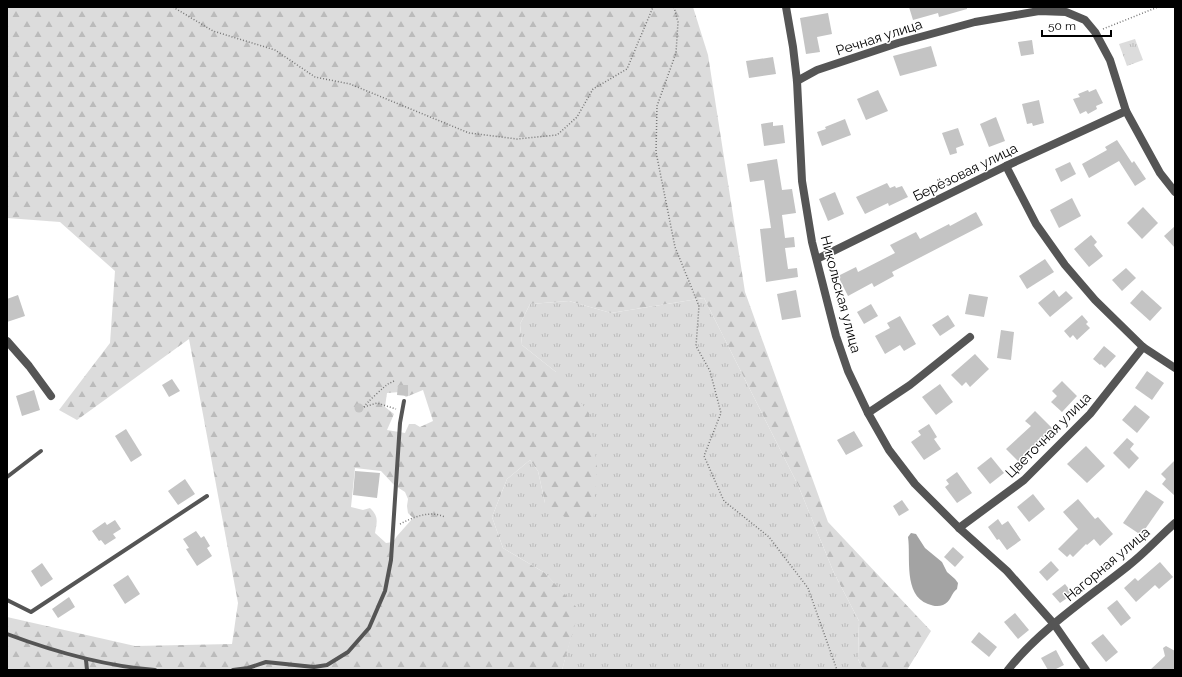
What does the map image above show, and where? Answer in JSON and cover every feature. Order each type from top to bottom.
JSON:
[{"type":"street","name":"Никольская улица","points":[[786,7],[797,81],[802,181],[812,242],[836,336],[848,370],[868,413],[889,450],[915,484],[959,528],[1007,572],[1054,624],[1086,670]]},
{"type":"street","name":"Речная улица","points":[[797,81],[817,70],[898,42],[975,22],[1039,11],[1066,12],[1085,20],[1095,32],[1110,60],[1126,111],[1160,174],[1175,192]]},
{"type":"street","name":"Берёзовая улица","points":[[817,259],[1006,166],[1126,111]]},
{"type":"street","points":[[1006,166],[1036,224],[1065,265],[1095,300],[1143,347],[1175,368]]},
{"type":"street","points":[[868,413],[910,385],[970,337]]},
{"type":"street","points":[[7,342],[29,366],[51,396]]},
{"type":"street","name":"Цветочная улица","points":[[959,528],[1024,480],[1090,414],[1143,347]]},
{"type":"street","name":"Нагорная улица","points":[[1008,670],[1037,639],[1054,624],[1130,565],[1175,523]]},
{"type":"lane","points":[[233,670],[248,668],[266,662],[314,667],[327,665],[348,652],[370,628],[385,591],[391,560],[400,423],[404,401]]},
{"type":"lane","points":[[7,477],[41,451]]},
{"type":"lane","points":[[7,600],[31,612],[207,496]]},
{"type":"lane","points":[[7,634],[49,650],[86,660],[155,670]]},
{"type":"lane","points":[[86,660],[87,670]]},
{"type":"path","points":[[173,7],[212,31],[275,50],[315,77],[350,84],[469,133],[517,139],[557,135],[577,117],[593,89],[627,69],[653,7]]},
{"type":"path","points":[[674,7],[678,22],[676,53],[657,106],[656,152],[675,247],[699,306],[696,346],[710,371],[721,413],[704,456],[724,501],[768,537],[808,588],[837,670]]},
{"type":"path","points":[[1095,32],[1158,7]]},
{"type":"path","points":[[394,382],[386,384],[379,392],[365,403],[364,407],[377,403],[402,410]]},
{"type":"path","points":[[393,529],[426,513],[439,514],[445,517]]},
{"type":"green space","points":[[7,7],[693,7],[708,55],[745,292],[828,522],[931,631],[907,670],[863,670],[858,659],[859,621],[834,573],[798,485],[704,298],[611,313],[569,301],[530,304],[520,324],[522,345],[556,372],[589,413],[597,466],[593,525],[566,518],[545,503],[538,471],[530,460],[507,479],[492,517],[503,548],[545,573],[579,610],[562,670],[7,670],[7,617],[135,646],[232,644],[238,603],[189,339],[77,420],[59,410],[110,343],[115,271],[60,222],[7,218]],"holes":[[[423,390],[433,421],[420,427],[415,424],[409,424],[405,433],[387,430],[394,414],[385,407],[387,393],[400,392],[406,397]],[[355,468],[381,471],[394,485],[405,492],[408,499],[408,513],[413,518],[393,542],[386,543],[375,533],[377,519],[370,508],[363,510],[351,507]]]},
{"type":"green space","points":[[1135,39],[1143,60],[1127,66],[1119,44]]},
{"type":"green space","points":[[704,298],[798,485],[834,573],[859,621],[858,659],[863,670],[562,670],[578,610],[545,573],[503,548],[492,517],[507,479],[530,460],[538,471],[545,503],[556,372],[522,345],[520,324],[530,304],[569,301],[611,313]]},
{"type":"shaded area","points":[[911,533],[916,534],[925,548],[942,562],[947,572],[958,583],[957,589],[946,604],[936,606],[928,604],[920,599],[915,593],[911,584],[909,565],[908,537]]},
{"type":"building","points":[[909,7],[967,7],[967,9],[939,17],[938,13],[913,20]]},
{"type":"building","points":[[828,13],[832,34],[817,37],[820,52],[806,54],[800,18]]},
{"type":"building","points":[[1032,40],[1034,54],[1021,56],[1018,42]]},
{"type":"building","points":[[931,46],[937,66],[900,76],[893,56]]},
{"type":"building","points":[[773,57],[776,74],[749,78],[746,61]]},
{"type":"building","points":[[1096,89],[1103,103],[1096,106],[1097,109],[1088,114],[1086,111],[1080,114],[1073,99],[1080,97],[1078,94]]},
{"type":"building","points":[[878,90],[888,111],[866,120],[857,99]]},
{"type":"building","points":[[1039,100],[1044,123],[1033,126],[1032,123],[1027,124],[1022,104]]},
{"type":"building","points":[[996,117],[1005,141],[989,147],[980,124]]},
{"type":"building","points":[[845,119],[851,135],[822,146],[817,132]]},
{"type":"building","points":[[773,122],[773,126],[783,125],[785,143],[764,146],[761,124]]},
{"type":"building","points":[[958,128],[964,145],[956,148],[957,153],[950,155],[942,133]]},
{"type":"building","points":[[1117,140],[1132,163],[1134,161],[1146,179],[1135,186],[1119,161],[1089,178],[1082,164],[1107,150],[1105,147]]},
{"type":"building","points":[[777,159],[782,190],[792,189],[796,213],[782,215],[785,238],[794,237],[795,247],[785,248],[788,269],[797,268],[798,277],[766,282],[760,229],[771,228],[764,180],[750,182],[747,164]]},
{"type":"building","points":[[1070,162],[1076,174],[1061,182],[1055,169]]},
{"type":"building","points":[[887,183],[890,188],[902,186],[908,197],[889,206],[888,203],[865,214],[856,197]]},
{"type":"building","points":[[835,192],[844,214],[828,221],[819,199]]},
{"type":"building","points":[[1072,198],[1081,216],[1059,228],[1050,210]]},
{"type":"building","points":[[1143,207],[1158,223],[1142,239],[1127,223]]},
{"type":"building","points":[[976,212],[983,225],[892,272],[894,276],[874,287],[872,283],[848,296],[838,276],[856,267],[858,272],[895,253],[890,245],[916,232],[920,239],[949,224],[950,226]]},
{"type":"building","points":[[1175,226],[1175,248],[1164,236]]},
{"type":"building","points":[[1091,235],[1097,242],[1094,245],[1103,256],[1089,267],[1074,249]]},
{"type":"building","points":[[1045,259],[1054,272],[1027,289],[1019,276]]},
{"type":"building","points":[[1126,268],[1136,278],[1122,291],[1112,280]]},
{"type":"building","points":[[796,290],[801,317],[782,320],[777,294]]},
{"type":"building","points":[[1054,290],[1059,297],[1066,291],[1073,298],[1050,317],[1038,303]]},
{"type":"building","points":[[1142,290],[1162,308],[1150,321],[1130,303]]},
{"type":"building","points":[[969,294],[988,297],[984,317],[965,314]]},
{"type":"building","points":[[18,295],[25,316],[7,322],[7,299]]},
{"type":"building","points":[[871,304],[878,316],[864,324],[857,312]]},
{"type":"building","points":[[948,315],[955,326],[940,336],[932,325]]},
{"type":"building","points":[[1082,315],[1088,322],[1086,324],[1090,328],[1077,340],[1073,335],[1070,338],[1064,331]]},
{"type":"building","points":[[900,316],[916,344],[904,351],[900,345],[885,354],[875,336],[890,328],[887,323]]},
{"type":"building","points":[[1001,330],[1014,332],[1011,360],[997,358]]},
{"type":"building","points":[[1104,346],[1116,356],[1105,368],[1093,359]]},
{"type":"building","points":[[975,354],[989,369],[970,387],[966,382],[962,386],[951,375]]},
{"type":"building","points":[[1147,371],[1164,383],[1152,400],[1135,388]]},
{"type":"building","points":[[172,379],[180,391],[169,397],[162,385]]},
{"type":"building","points":[[1062,381],[1077,396],[1062,412],[1051,402],[1057,396],[1052,391]]},
{"type":"building","points":[[940,384],[953,402],[936,415],[922,397]]},
{"type":"building","points":[[398,385],[408,385],[408,396],[397,395]]},
{"type":"building","points":[[34,390],[40,410],[22,416],[16,396]]},
{"type":"building","points":[[357,404],[361,404],[363,408],[361,412],[357,412],[355,410],[355,406]]},
{"type":"building","points":[[1135,405],[1150,417],[1137,433],[1122,420]]},
{"type":"building","points":[[1035,411],[1053,429],[1018,461],[1006,449],[1031,426],[1025,421]]},
{"type":"building","points":[[929,424],[937,437],[934,439],[941,449],[924,460],[911,442],[921,435],[918,431]]},
{"type":"building","points":[[126,429],[142,455],[131,462],[115,436]]},
{"type":"building","points":[[854,431],[863,446],[846,455],[837,440]]},
{"type":"building","points":[[1127,438],[1134,444],[1130,449],[1139,458],[1129,469],[1113,453]]},
{"type":"building","points":[[1086,446],[1105,466],[1087,483],[1067,464]]},
{"type":"building","points":[[991,457],[1004,473],[990,484],[977,468]]},
{"type":"building","points":[[1175,460],[1175,496],[1162,484],[1166,479],[1161,474]]},
{"type":"building","points":[[355,471],[380,473],[377,498],[353,495]]},
{"type":"building","points":[[957,472],[972,493],[957,503],[945,487],[949,484],[946,480]]},
{"type":"building","points":[[185,479],[195,494],[178,505],[168,491]]},
{"type":"building","points":[[1146,490],[1164,502],[1141,535],[1123,523]]},
{"type":"building","points":[[1033,494],[1045,509],[1029,522],[1017,507]]},
{"type":"building","points":[[1078,499],[1095,519],[1098,517],[1113,534],[1100,546],[1094,539],[1087,545],[1086,544],[1073,557],[1070,554],[1067,557],[1058,549],[1078,529],[1063,512]]},
{"type":"building","points":[[902,500],[909,510],[899,516],[893,506]]},
{"type":"building","points":[[998,519],[1002,525],[1008,521],[1021,540],[1007,550],[999,539],[997,540],[988,527]]},
{"type":"building","points":[[115,520],[121,529],[113,534],[116,538],[105,545],[101,540],[99,541],[92,531],[105,522],[107,525]]},
{"type":"building","points":[[196,531],[201,538],[204,536],[210,546],[207,548],[212,556],[197,566],[186,549],[189,548],[183,539]]},
{"type":"building","points":[[953,547],[964,557],[955,567],[944,557]]},
{"type":"building","points":[[1051,561],[1059,570],[1047,581],[1039,572]]},
{"type":"building","points":[[1160,562],[1173,577],[1159,589],[1155,585],[1136,602],[1124,588],[1135,578],[1138,581]]},
{"type":"building","points":[[42,563],[53,579],[41,587],[31,571]]},
{"type":"building","points":[[128,575],[140,594],[125,604],[113,585]]},
{"type":"building","points":[[1065,584],[1073,594],[1060,603],[1052,594]]},
{"type":"building","points":[[69,597],[75,607],[58,618],[52,609]]},
{"type":"building","points":[[1117,600],[1131,618],[1121,626],[1107,608]]},
{"type":"building","points":[[1015,613],[1029,630],[1018,639],[1004,622]]},
{"type":"building","points":[[979,632],[997,647],[989,657],[971,642]]},
{"type":"building","points":[[1103,634],[1118,652],[1106,662],[1091,643]]},
{"type":"building","points":[[1166,646],[1175,651],[1175,668],[1172,670],[1150,670],[1165,656],[1163,648]]},
{"type":"building","points":[[1056,650],[1064,665],[1054,670],[1048,670],[1041,658]]}]
